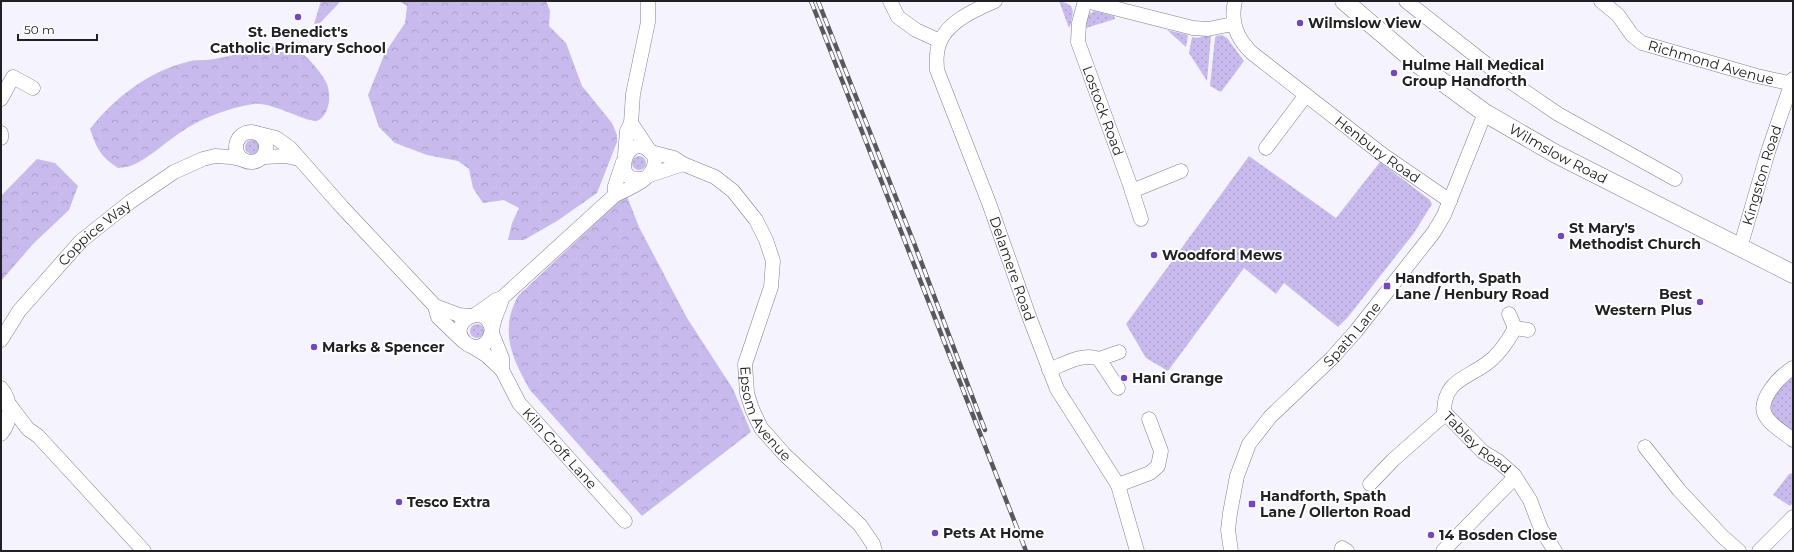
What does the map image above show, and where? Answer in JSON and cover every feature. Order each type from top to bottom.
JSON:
[{"type":"main road","name":"Wilmslow Road","points":[[1344,1],[1418,64],[1485,113],[1556,154],[1793,274]]},
{"type":"street","points":[[615,195],[615,186],[624,159],[627,131],[631,123],[633,94],[648,22],[648,1]]},
{"type":"street","points":[[890,1],[898,18],[916,30],[940,41]]},
{"type":"street","name":"Delamere Road","points":[[995,1],[964,16],[953,24],[940,41],[937,53],[937,70],[990,203],[1049,370],[1064,402],[1118,486],[1137,551]]},
{"type":"street","points":[[1086,1],[1193,28],[1208,29],[1233,24],[1235,1]]},
{"type":"street","name":"Lostock Road","points":[[1086,1],[1079,23],[1078,42],[1141,219]]},
{"type":"street","points":[[1406,1],[1495,71],[1558,114],[1675,178]]},
{"type":"street","name":"Richmond Avenue","points":[[1601,1],[1618,15],[1632,35],[1642,43],[1757,76],[1793,82]]},
{"type":"street","name":"Henbury Road","points":[[1233,24],[1248,50],[1383,155],[1450,201]]},
{"type":"street","points":[[1,99],[13,77],[33,88]]},
{"type":"street","name":"Kingston Road","points":[[1740,248],[1768,152],[1793,82]]},
{"type":"street","points":[[1266,148],[1306,95]]},
{"type":"street","name":"Spath Lane","points":[[1231,551],[1228,530],[1230,513],[1237,476],[1249,444],[1270,417],[1332,358],[1356,331],[1434,232],[1450,201],[1485,113]]},
{"type":"street","points":[[469,344],[460,332],[462,322],[496,300],[502,298],[615,195],[648,176],[655,166],[655,161],[631,123]]},
{"type":"street","points":[[298,159],[285,156],[263,157],[254,162],[244,160],[237,153],[236,144],[238,139],[245,132],[255,132],[276,138],[290,148],[298,159],[435,306],[459,315],[473,315],[485,318],[489,321],[492,332]]},
{"type":"street","points":[[1,133],[1,138]]},
{"type":"street","points":[[260,134],[264,137],[267,148],[263,157]]},
{"type":"street","name":"Coppice Way","points":[[215,156],[238,139]]},
{"type":"street","points":[[624,159],[636,147],[641,147],[650,151]]},
{"type":"street","name":"Epsom Avenue","points":[[650,151],[674,158],[683,164],[715,177],[733,191],[756,220],[766,240],[773,261],[771,288],[745,364],[747,393],[752,409],[761,428],[784,454],[860,525],[873,544],[875,551]]},
{"type":"street","name":"Coppice Way","points":[[1,340],[19,311],[81,241],[130,202],[174,172],[202,159],[215,156],[244,160]]},
{"type":"street","points":[[624,159],[626,171],[632,177],[641,179],[683,164]]},
{"type":"street","points":[[1132,191],[1181,171]]},
{"type":"street","points":[[435,306],[438,317],[469,344],[483,345],[490,338],[502,298]]},
{"type":"street","name":"Tabley Road","points":[[1509,314],[1522,329],[1510,337],[1487,364],[1457,382],[1449,391],[1444,400],[1446,414],[1483,452],[1507,467],[1515,477],[1530,500],[1541,529],[1555,551]]},
{"type":"street","name":"Kiln Croft Lane","points":[[492,332],[502,358],[502,370]]},
{"type":"street","name":"Kiln Croft Lane","points":[[469,344],[486,355],[502,370],[519,403],[528,415],[625,521]]},
{"type":"street","points":[[1049,370],[1087,356],[1099,359],[1119,352]]},
{"type":"street","points":[[1099,359],[1118,388]]},
{"type":"street","points":[[1793,368],[1771,388],[1766,396],[1763,406],[1767,419],[1793,440]]},
{"type":"street","points":[[1,388],[9,404],[28,428],[38,436],[144,551]]},
{"type":"street","points":[[2,433],[8,420],[9,404]]},
{"type":"street","points":[[1370,484],[1393,460],[1446,414]]},
{"type":"street","points":[[1118,486],[1150,473],[1158,466],[1161,451],[1149,419]]},
{"type":"street","points":[[2,433],[28,428]]},
{"type":"street","points":[[1645,447],[1679,490],[1722,536],[1739,551]]},
{"type":"street","points":[[1443,551],[1515,477]]},
{"type":"street","points":[[1759,551],[1793,517]]},
{"type":"green space","points":[[321,1],[341,1],[320,23],[314,24]]},
{"type":"green space","points":[[399,1],[546,1],[550,11],[549,26],[566,43],[582,86],[612,123],[617,135],[617,142],[597,193],[557,221],[524,240],[508,240],[512,223],[519,208],[504,200],[483,203],[473,188],[469,169],[458,161],[427,155],[395,143],[379,127],[368,95],[385,53],[405,23],[407,6]]},
{"type":"green space","points":[[1059,1],[1066,3],[1072,8],[1073,14],[1069,28]]},
{"type":"green space","points":[[1094,11],[1114,16],[1115,19],[1086,28],[1088,15]]},
{"type":"green space","points":[[1167,30],[1188,35],[1186,47]]},
{"type":"green space","points":[[1206,35],[1211,36],[1207,81],[1189,53],[1192,37],[1198,38]]},
{"type":"green space","points":[[1222,35],[1227,38],[1244,61],[1221,92],[1210,86],[1215,38],[1216,36]]},
{"type":"green space","points":[[265,47],[292,47],[307,57],[312,63],[321,74],[328,88],[329,104],[323,117],[314,121],[270,106],[253,104],[223,111],[195,123],[156,151],[131,166],[118,168],[107,160],[100,152],[90,129],[121,97],[146,79],[173,66],[190,61],[214,59]]},
{"type":"green space","points":[[252,140],[257,142],[259,147],[257,152],[252,154],[247,152],[245,147],[247,142]]},
{"type":"green space","points":[[639,156],[644,158],[646,163],[644,168],[639,170],[634,168],[632,163],[634,158]]},
{"type":"green space","points":[[1249,156],[1336,218],[1380,162],[1430,200],[1432,204],[1414,233],[1348,317],[1338,327],[1284,283],[1276,294],[1244,268],[1168,371],[1146,358],[1126,324]]},
{"type":"green space","points":[[37,159],[55,163],[78,186],[69,210],[33,244],[1,281],[1,196]]},
{"type":"green space","points":[[626,194],[639,227],[687,318],[733,389],[751,432],[642,516],[530,390],[513,355],[509,333],[509,321],[512,309],[518,296]]},
{"type":"green space","points":[[477,324],[482,326],[484,331],[482,336],[477,338],[472,336],[470,331],[472,326]]},
{"type":"green space","points":[[1793,373],[1793,434],[1778,420],[1770,409],[1771,397]]},
{"type":"green space","points":[[1793,473],[1793,503],[1790,506],[1773,495],[1789,474]]},
{"type":"railway","points":[[811,1],[1026,551]]},
{"type":"railway","points":[[818,1],[914,243],[985,430]]},
{"type":"place","name":"St. Benedict's Catholic Primary School","points":[[298,17]]},
{"type":"place","name":"Wilmslow View","points":[[1300,23]]},
{"type":"place","name":"Hulme Hall Medical Group Handforth","points":[[1394,73]]},
{"type":"place","name":"St Mary's Methodist Church","points":[[1561,236]]},
{"type":"place","name":"Woodford Mews","points":[[1154,255]]},
{"type":"place","name":"Handforth, Spath Lane / Henbury Road","points":[[1387,286]]},
{"type":"place","name":"Best Western Plus","points":[[1700,302]]},
{"type":"place","name":"Marks & Spencer","points":[[314,347]]},
{"type":"place","name":"Hani Grange","points":[[1124,378]]},
{"type":"place","name":"Tesco Extra","points":[[399,502]]},
{"type":"place","name":"Handforth, Spath Lane / Ollerton Road","points":[[1252,504]]},
{"type":"place","name":"Pets At Home","points":[[935,533]]},
{"type":"place","name":"14 Bosden Close","points":[[1431,535]]}]
